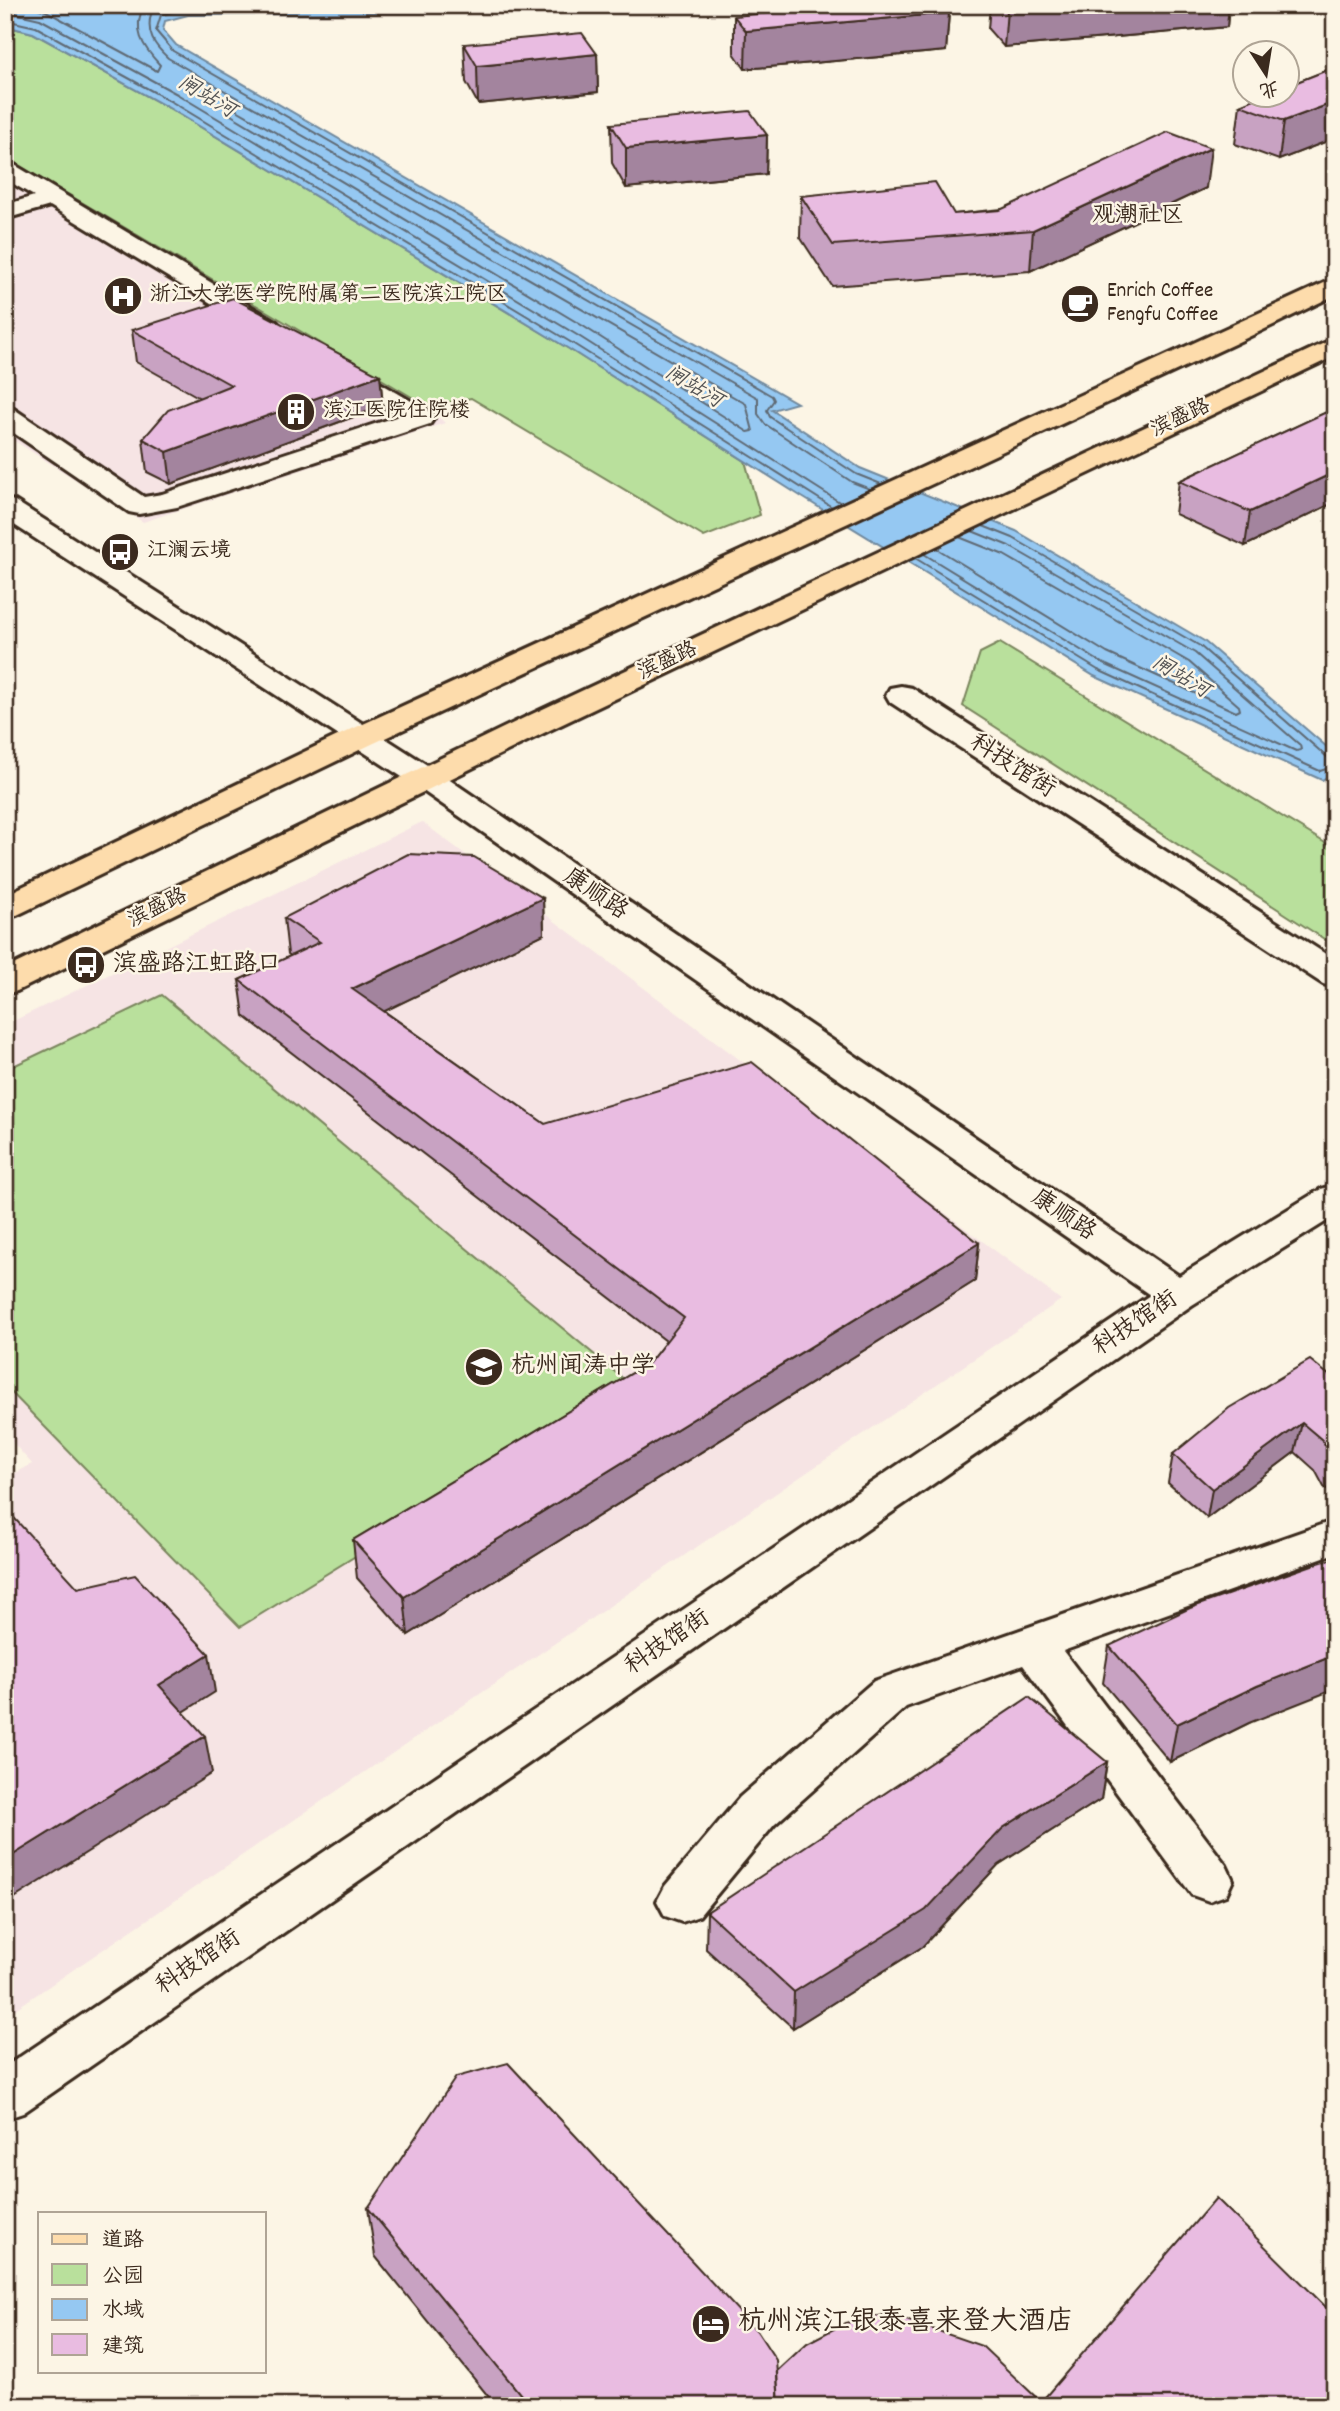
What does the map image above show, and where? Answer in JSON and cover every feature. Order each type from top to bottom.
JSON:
[{"type":"main road","points":[[5,908],[361,737],[1225,339],[1335,285]]},
{"type":"main road","name":"滨盛路","points":[[5,984],[541,722],[1335,346]]},
{"type":"street","points":[[5,169],[292,341]]},
{"type":"street","points":[[5,212],[53,198]]},
{"type":"street","points":[[5,415],[139,506],[167,501],[421,418],[316,355]]},
{"type":"street","name":"康顺路","points":[[5,507],[426,779],[1178,1296]]},
{"type":"street","name":"科技馆街","points":[[901,695],[1335,976]]},
{"type":"street","name":"科技馆街","points":[[5,2096],[1178,1296],[1335,1198]]},
{"type":"street","points":[[682,1901],[757,1811],[890,1694],[1335,1535]]},
{"type":"street","points":[[1032,1643],[1209,1880]]},
{"type":"shaded area","name":"浙江大学医学院附属第二医院滨江院区","points":[[5,157],[427,406],[445,423],[143,522],[5,435]]},
{"type":"shaded area","name":"杭州闻涛中学","points":[[422,822],[1061,1300],[5,2016],[5,1479],[32,1464],[5,1434],[5,1025]]},
{"type":"green space","points":[[5,26],[33,33],[169,108],[569,349],[745,461],[760,515],[704,537],[471,398],[427,406],[5,157]]},
{"type":"green space","points":[[1000,643],[1335,849],[1335,946],[963,706],[980,653]]},
{"type":"green space","points":[[162,995],[632,1386],[240,1627],[5,1386],[5,1070]]},
{"type":"water","name":"闸站河","points":[[5,5],[684,5],[628,10],[188,15],[165,21],[163,30],[176,45],[797,403],[772,410],[860,468],[1016,531],[1204,641],[1335,754],[1335,772],[1322,780],[1094,676],[802,497],[569,349],[169,108],[33,33],[5,26]]},
{"type":"building","points":[[854,5],[941,5],[949,13],[746,31],[734,16]]},
{"type":"building","points":[[1003,5],[1061,5],[1007,10]]},
{"type":"building","points":[[582,33],[597,54],[477,66],[464,44]]},
{"type":"building","points":[[1335,67],[1335,102],[1284,121],[1248,108],[1302,108],[1302,80]]},
{"type":"building","points":[[750,111],[767,135],[626,148],[611,124]]},
{"type":"building","points":[[1168,132],[1211,148],[1033,230],[833,245],[801,196],[935,182],[954,214],[1000,210]]},
{"type":"building","points":[[233,298],[380,375],[167,452],[143,439],[168,410],[231,385],[132,330]]},
{"type":"building","points":[[1335,408],[1335,472],[1250,512],[1179,481]]},
{"type":"building","points":[[408,854],[474,857],[543,898],[352,989],[545,1124],[752,1062],[979,1243],[404,1597],[353,1540],[649,1363],[684,1318],[239,980],[320,942],[284,918]]},
{"type":"building","points":[[1310,1360],[1335,1380],[1335,1460],[1331,1458],[1322,1440],[1302,1423],[1212,1489],[1173,1454],[1229,1408]]},
{"type":"building","points":[[5,1508],[78,1588],[135,1575],[209,1654],[159,1685],[205,1736],[5,1860]]},
{"type":"building","points":[[1335,1558],[1335,1655],[1257,1686],[1177,1724],[1109,1646],[1190,1608]]},
{"type":"building","points":[[1029,1697],[1107,1762],[1003,1828],[926,1910],[794,1992],[707,1912]]},
{"type":"building","points":[[508,2063],[757,2331],[776,2360],[779,2406],[530,2406],[368,2208],[456,2077]]},
{"type":"building","points":[[1216,2198],[1335,2316],[1335,2406],[779,2406],[777,2371],[807,2343],[845,2323],[889,2314],[982,2346],[1041,2402]]},
{"type":"place","name":"浙江大学医学院附属第二医院滨江院区","points":[[123,296]]},
{"type":"place","name":"Enrich Coffee Fengfu Coffee","points":[[1080,304]]},
{"type":"place","name":"滨江医院住院楼","points":[[296,412]]},
{"type":"place","name":"江澜云境","points":[[120,552]]},
{"type":"place","name":"滨盛路江虹路口","points":[[86,965]]},
{"type":"place","name":"杭州闻涛中学","points":[[484,1367]]},
{"type":"place","name":"杭州滨江银泰喜来登大酒店","points":[[711,2324]]},
{"type":"district","name":"观潮社区","points":[[1138,216]]}]
